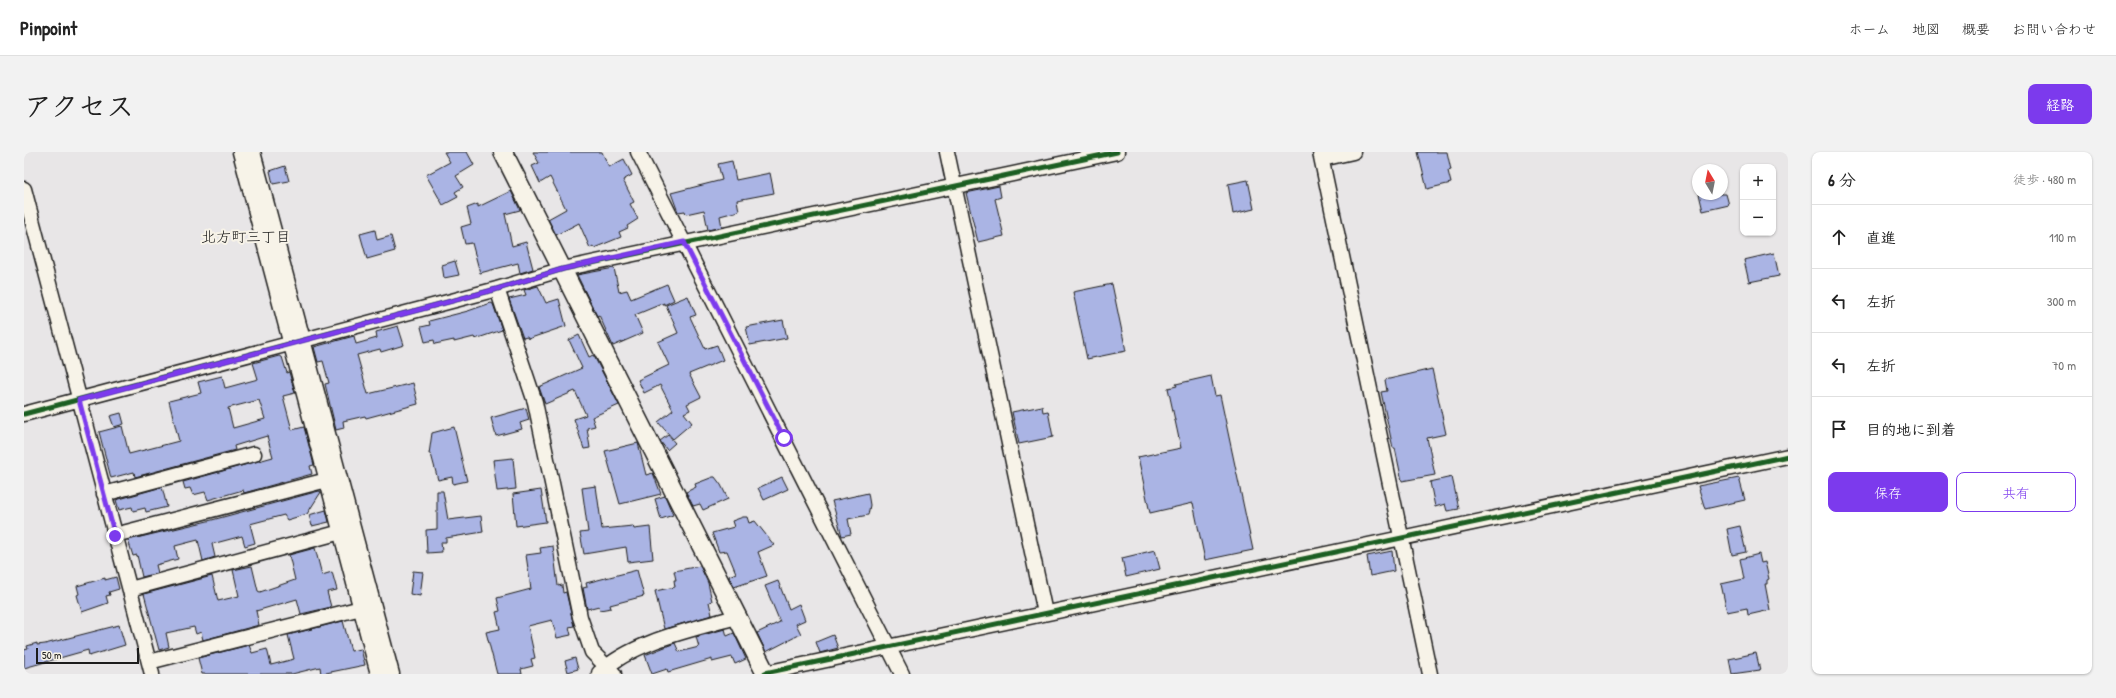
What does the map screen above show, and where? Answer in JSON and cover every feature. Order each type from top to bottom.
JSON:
[{"type":"street","points":[[240,152],[378,674]]},
{"type":"street","points":[[253,152],[392,674]]},
{"type":"street","points":[[503,152],[563,269],[736,617],[766,673],[1788,456]]},
{"type":"street","points":[[638,152],[902,674]]},
{"type":"street","points":[[947,152],[1045,613]]},
{"type":"street","points":[[24,414],[497,289],[563,269],[684,242],[1117,152]]},
{"type":"street","points":[[1353,152],[1321,155],[1430,674]]},
{"type":"street","points":[[24,190],[151,668],[361,608]]},
{"type":"street","points":[[497,289],[536,402],[580,617],[592,652],[606,672],[649,643],[736,617]]},
{"type":"street","points":[[104,494],[254,454]]},
{"type":"street","points":[[115,536],[327,480]]},
{"type":"street","points":[[130,589],[341,532]]},
{"type":"building","points":[[444,152],[467,152],[474,165],[456,176],[463,187],[455,192],[458,197],[443,205],[426,175],[450,162]]},
{"type":"building","points":[[533,152],[602,152],[609,167],[624,159],[632,175],[623,180],[634,202],[630,204],[638,219],[627,226],[628,228],[619,232],[621,237],[594,248],[593,246],[590,248],[579,223],[556,235],[548,219],[566,209],[550,177],[540,183],[532,166],[539,163]]},
{"type":"building","points":[[1418,152],[1447,152],[1451,170],[1448,171],[1451,183],[1427,189]]},
{"type":"building","points":[[732,161],[736,180],[770,173],[774,193],[737,200],[739,211],[720,216],[722,227],[708,230],[704,210],[686,214],[685,211],[678,212],[671,193],[722,180],[718,164]]},
{"type":"building","points":[[285,166],[289,181],[273,184],[270,171]]},
{"type":"building","points":[[1248,180],[1254,209],[1233,214],[1228,184]]},
{"type":"building","points":[[999,186],[1001,197],[995,199],[1004,236],[978,242],[966,193]]},
{"type":"building","points":[[511,191],[520,210],[505,214],[512,246],[526,242],[533,269],[520,273],[518,263],[480,273],[472,243],[465,244],[461,227],[471,224],[467,208],[478,204],[478,207]]},
{"type":"building","points":[[1700,200],[1728,200],[1729,205],[1703,211]]},
{"type":"building","points":[[375,230],[377,240],[391,236],[395,251],[367,259],[360,234]]},
{"type":"building","points":[[1774,253],[1779,276],[1749,282],[1744,260]]},
{"type":"building","points":[[455,261],[459,275],[444,278],[442,265]]},
{"type":"building","points":[[614,268],[619,292],[627,290],[631,299],[667,284],[674,300],[635,315],[643,333],[613,346],[599,315],[597,316],[577,275]]},
{"type":"building","points":[[1112,284],[1126,351],[1087,359],[1073,292]]},
{"type":"building","points":[[538,286],[546,303],[559,299],[566,326],[528,339],[527,337],[523,338],[509,299],[526,295],[524,290]]},
{"type":"building","points":[[688,296],[696,315],[690,317],[705,349],[717,345],[723,360],[689,374],[701,397],[687,404],[690,410],[684,413],[692,423],[673,439],[658,422],[673,410],[660,385],[644,393],[638,380],[669,365],[658,342],[678,333],[666,305]]},
{"type":"building","points":[[491,303],[493,304],[502,330],[475,339],[474,337],[454,342],[454,340],[435,344],[434,340],[425,342],[421,327],[430,325],[429,321],[468,311]]},
{"type":"building","points":[[783,320],[787,338],[750,345],[746,327]]},
{"type":"building","points":[[398,326],[404,345],[381,352],[380,349],[357,355],[368,394],[413,383],[418,404],[366,418],[365,416],[343,421],[344,428],[336,430],[325,384],[329,383],[323,361],[318,362],[314,347],[354,336],[356,344],[377,338],[376,332]]},
{"type":"building","points":[[579,335],[589,357],[593,355],[595,358],[619,405],[592,417],[595,426],[587,428],[590,448],[584,449],[574,419],[586,415],[575,391],[545,404],[539,387],[582,368],[569,340]]},
{"type":"building","points":[[279,356],[282,357],[287,373],[289,372],[295,393],[283,396],[292,430],[304,427],[314,465],[310,466],[312,474],[244,493],[243,490],[208,500],[205,492],[193,495],[190,488],[185,489],[183,482],[273,457],[267,436],[234,446],[235,450],[135,477],[134,472],[111,478],[99,432],[122,426],[129,454],[179,441],[169,401],[201,393],[198,382],[222,376],[225,388],[258,379],[253,363]],"holes":[[[259,400],[265,419],[233,428],[228,408]]]},
{"type":"building","points":[[1432,369],[1446,434],[1427,438],[1435,475],[1402,481],[1381,392],[1387,391],[1385,380]]},
{"type":"building","points":[[1211,376],[1215,396],[1220,395],[1253,550],[1205,560],[1193,503],[1150,513],[1138,457],[1181,448],[1168,388],[1177,386],[1176,384]]},
{"type":"building","points":[[1042,406],[1043,412],[1048,411],[1053,437],[1019,444],[1012,412]]},
{"type":"building","points":[[526,408],[529,420],[520,423],[522,429],[496,436],[491,418]]},
{"type":"building","points":[[121,413],[124,424],[114,427],[110,416]]},
{"type":"building","points":[[454,427],[467,481],[453,484],[452,477],[438,480],[431,454],[429,454],[432,433]]},
{"type":"building","points":[[668,435],[675,443],[667,450],[660,441]]},
{"type":"building","points":[[638,443],[646,475],[653,473],[661,494],[620,504],[605,451]]},
{"type":"building","points":[[513,458],[516,489],[497,491],[493,460]]},
{"type":"building","points":[[715,477],[721,485],[728,499],[703,510],[700,504],[693,506],[686,492],[696,487],[695,484]]},
{"type":"building","points":[[782,477],[788,489],[764,500],[758,488]]},
{"type":"building","points":[[1452,477],[1459,509],[1447,511],[1445,504],[1435,507],[1430,482]]},
{"type":"building","points":[[1739,478],[1745,500],[1705,509],[1698,486]]},
{"type":"building","points":[[596,486],[602,529],[633,526],[634,529],[650,527],[653,559],[628,562],[626,547],[584,554],[580,533],[588,532],[582,488]]},
{"type":"building","points":[[162,487],[167,507],[146,512],[145,508],[133,511],[132,507],[119,510],[116,500]]},
{"type":"building","points":[[541,490],[546,522],[516,526],[513,494]]},
{"type":"building","points":[[319,491],[321,492],[307,514],[287,520],[284,515],[250,524],[255,543],[245,546],[242,536],[212,544],[215,557],[203,561],[198,540],[175,546],[178,559],[156,565],[158,573],[142,577],[137,555],[133,556],[128,540],[212,520]]},
{"type":"building","points":[[437,491],[443,491],[448,520],[481,516],[483,532],[446,538],[446,542],[441,542],[442,552],[427,553],[426,530],[437,529]]},
{"type":"building","points":[[868,493],[870,505],[868,515],[848,519],[851,534],[842,536],[832,501]]},
{"type":"building","points":[[665,496],[673,515],[661,519],[655,499]]},
{"type":"building","points":[[326,510],[329,522],[312,526],[309,515]]},
{"type":"building","points":[[747,517],[749,523],[755,521],[774,545],[758,552],[767,576],[734,587],[729,576],[736,573],[727,551],[719,552],[712,533],[734,527],[732,521]]},
{"type":"building","points":[[1740,526],[1746,552],[1732,555],[1727,529]]},
{"type":"building","points":[[553,546],[558,586],[562,585],[563,593],[566,592],[574,626],[569,627],[571,635],[557,638],[552,620],[528,626],[535,658],[531,659],[533,666],[521,669],[522,674],[497,674],[486,632],[500,629],[496,612],[500,611],[497,598],[531,589],[526,555],[541,553],[540,548]]},
{"type":"building","points":[[315,548],[322,575],[332,572],[337,590],[327,592],[331,607],[301,614],[297,599],[256,611],[259,625],[203,640],[201,632],[196,634],[194,627],[166,633],[169,647],[159,650],[144,594],[212,576],[218,601],[239,596],[233,570],[252,566],[258,591],[260,592],[295,580],[289,555]]},
{"type":"building","points":[[1155,550],[1160,569],[1126,577],[1122,558]]},
{"type":"building","points":[[1392,551],[1394,571],[1370,576],[1367,556]]},
{"type":"building","points":[[1759,554],[1761,563],[1765,562],[1769,579],[1767,580],[1767,584],[1765,584],[1770,610],[1748,615],[1747,608],[1727,612],[1721,584],[1744,579],[1740,559]]},
{"type":"building","points":[[700,566],[708,583],[712,601],[709,602],[712,615],[664,629],[655,591],[675,587],[674,580],[676,580],[674,571]]},
{"type":"building","points":[[637,570],[644,596],[610,605],[611,608],[600,610],[599,606],[587,609],[583,588],[587,587],[586,583]]},
{"type":"building","points":[[413,571],[423,572],[420,596],[410,594]]},
{"type":"building","points":[[116,577],[119,589],[109,592],[110,595],[106,596],[108,603],[82,612],[77,595],[79,594],[77,586],[105,578],[105,580]]},
{"type":"building","points":[[778,581],[789,609],[799,604],[805,620],[796,624],[801,634],[766,652],[757,633],[780,622],[765,586]]},
{"type":"building","points":[[343,621],[351,651],[361,649],[365,665],[321,674],[320,667],[292,674],[202,674],[198,658],[249,645],[252,653],[267,649],[271,665],[294,659],[288,635]]},
{"type":"building","points":[[119,625],[125,645],[89,656],[88,650],[24,668],[24,650],[28,649],[27,646],[37,643],[37,645],[45,644]]},
{"type":"building","points":[[725,629],[727,636],[734,633],[746,659],[735,664],[732,657],[712,662],[712,659],[668,672],[667,669],[652,674],[645,655],[675,643],[679,652],[699,647],[696,637]]},
{"type":"building","points":[[833,635],[838,648],[820,653],[816,642]]},
{"type":"building","points":[[1756,653],[1760,670],[1732,674],[1729,659]]},
{"type":"building","points":[[575,658],[578,669],[568,672],[565,661]]},
{"type":"cycle path","points":[[24,414],[497,289],[563,269],[1117,152]]},
{"type":"cycle path","points":[[765,673],[1788,456]]},
{"type":"district","name":"北方町三丁目","points":[[246,236]]},
{"type":"route","points":[[115,536],[79,400],[497,289],[563,269],[684,242],[784,438]]}]
